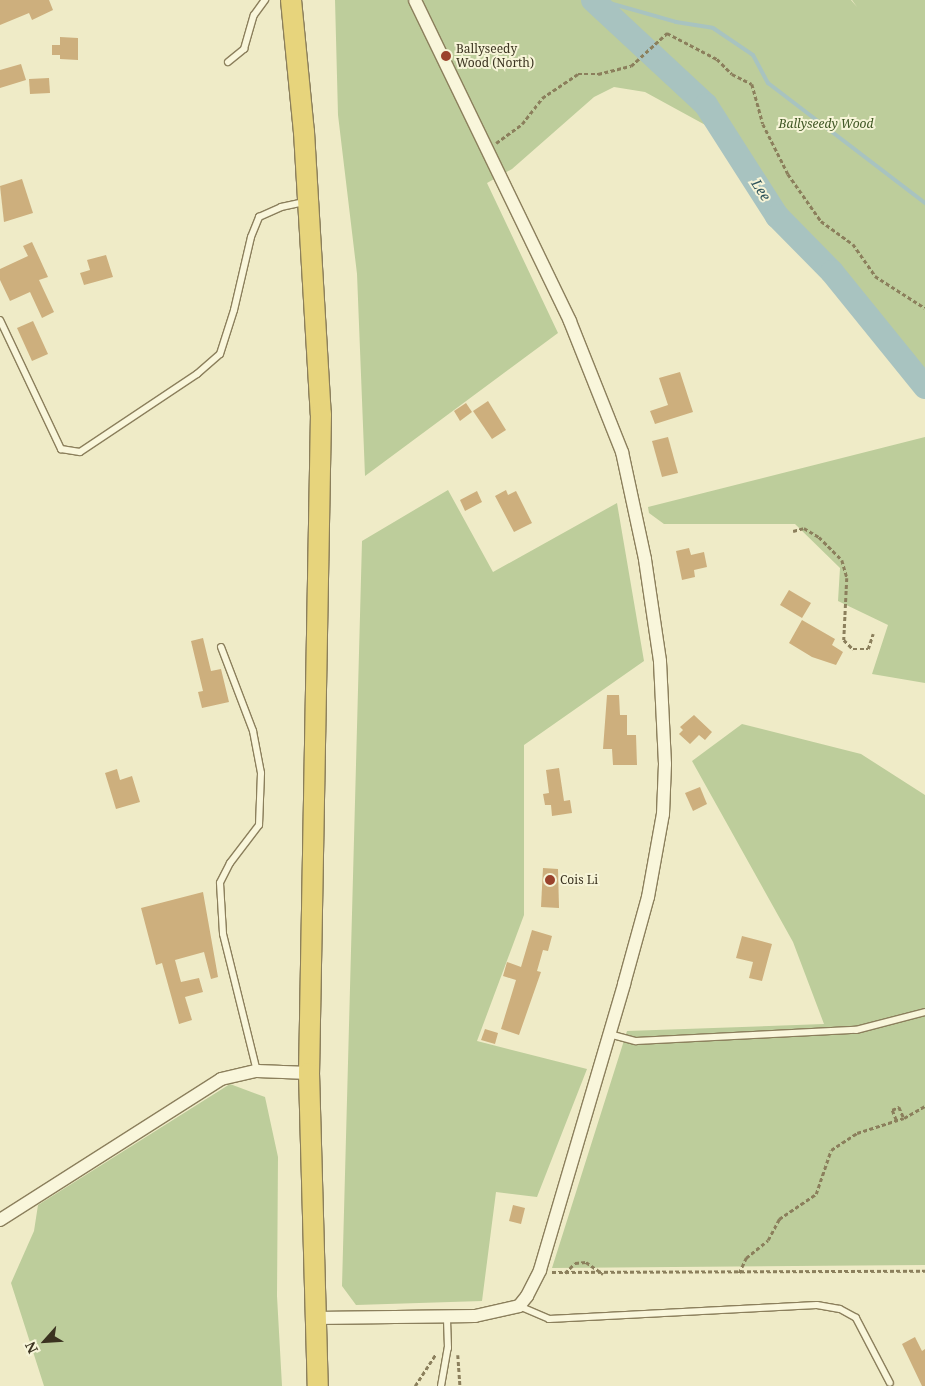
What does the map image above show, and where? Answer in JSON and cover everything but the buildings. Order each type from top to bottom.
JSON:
[{"type":"highway","points":[[291,0],[308,201],[321,414],[309,1073],[318,1386]]},
{"type":"street","points":[[315,1318],[447,1318],[475,1316],[519,1306],[540,1270],[648,897],[663,814],[665,764],[660,661],[644,551],[624,459],[591,366],[415,0]]},
{"type":"street","points":[[0,1220],[197,1092],[221,1079],[257,1071],[309,1073]]},
{"type":"lane","points":[[228,62],[244,49],[254,15],[265,0]]},
{"type":"lane","points":[[0,320],[61,448],[80,452],[197,374],[220,354],[234,310],[251,237],[259,217],[280,207],[308,201]]},
{"type":"lane","points":[[221,647],[253,731],[261,773],[262,796],[259,825],[230,863],[220,883],[223,934],[257,1071]]},
{"type":"lane","points":[[609,1034],[636,1041],[856,1030],[925,1012]]},
{"type":"lane","points":[[519,1306],[549,1319],[817,1305],[840,1308],[856,1318],[890,1383]]},
{"type":"lane","points":[[441,1386],[448,1348],[447,1318]]},
{"type":"path","points":[[509,134],[522,124],[542,98],[578,74],[598,74],[631,66],[662,34],[667,33],[717,59],[732,74],[752,84],[762,124],[783,166],[821,221],[853,244],[876,276],[925,308]]},
{"type":"path","points":[[793,531],[804,528],[818,537],[842,560],[847,578],[844,640],[853,649],[868,649],[873,634]]},
{"type":"path","points":[[739,1273],[746,1258],[768,1240],[779,1218],[816,1194],[831,1150],[857,1132],[904,1118],[925,1106]]},
{"type":"path","points":[[896,1120],[892,1110],[899,1107],[904,1118]]},
{"type":"path","points":[[604,1274],[586,1262],[575,1263],[565,1273],[604,1274],[925,1271]]},
{"type":"path","points":[[416,1386],[437,1348]]},
{"type":"path","points":[[457,1348],[460,1384],[464,1386]]},
{"type":"green space","name":"Ballyseedy Wood","points":[[335,0],[851,0],[857,7],[852,0],[925,0],[925,397],[832,282],[772,221],[709,127],[645,92],[614,87],[594,97],[512,169],[487,183],[558,333],[365,476],[357,274],[338,115]]},
{"type":"green space","points":[[925,437],[925,683],[872,674],[888,625],[838,601],[840,568],[795,524],[664,524],[649,513],[648,507]]},
{"type":"green space","points":[[448,490],[493,572],[617,503],[644,661],[524,745],[524,915],[477,1041],[587,1069],[537,1197],[496,1192],[482,1301],[356,1305],[342,1286],[362,541]]},
{"type":"green space","points":[[742,724],[861,754],[925,795],[925,1265],[552,1268],[627,1031],[824,1024],[793,942],[692,761]]},
{"type":"green space","points":[[230,1084],[265,1097],[278,1157],[277,1296],[282,1386],[44,1386],[11,1283],[34,1231],[38,1205]]},
{"type":"waterway","name":"Lee","points":[[593,0],[706,105],[777,216],[832,272],[925,387]]},
{"type":"waterway","points":[[599,0],[676,22],[713,28],[753,55],[768,83],[925,203]]},
{"type":"place","name":"Ballyseedy Wood (North)","points":[[446,56]]},
{"type":"place","name":"Cois Li","points":[[550,880]]}]
